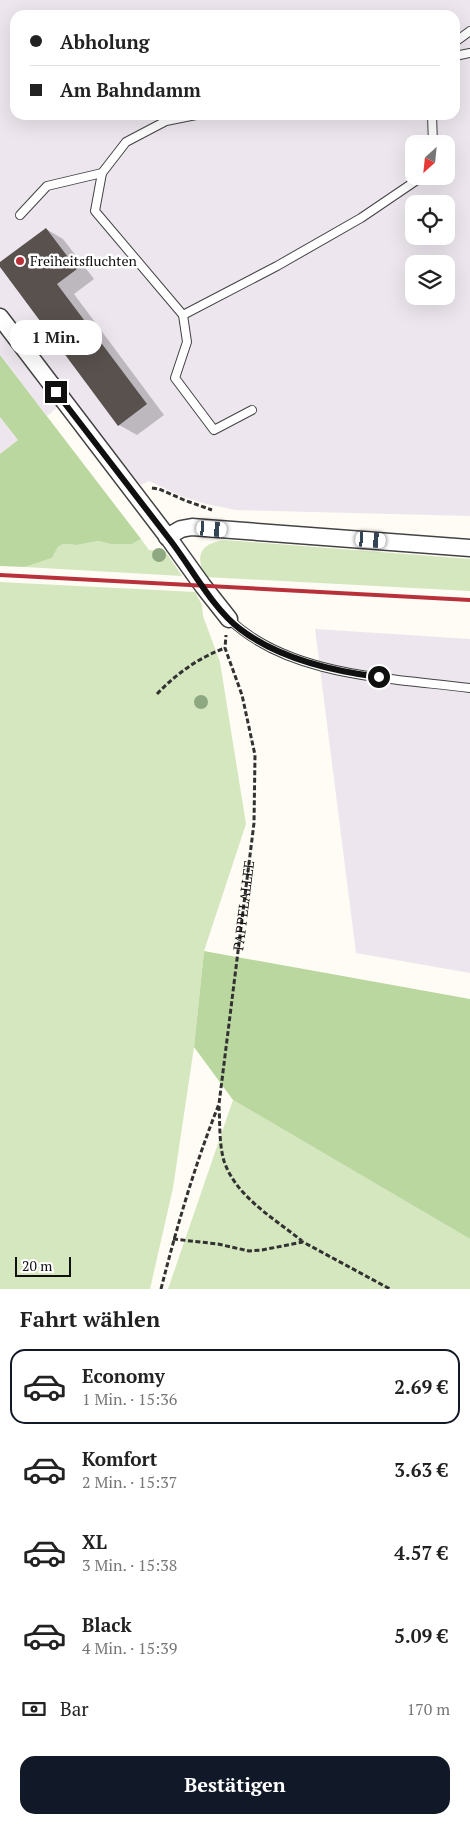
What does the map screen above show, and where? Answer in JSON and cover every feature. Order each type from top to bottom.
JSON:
[{"type":"street","points":[[0,317],[202,586],[229,619]]},
{"type":"street","points":[[167,537],[181,529],[192,527],[470,548]]},
{"type":"lane","points":[[171,120],[126,142],[102,173],[95,211],[183,315],[187,342],[175,378],[214,430],[252,410]]},
{"type":"lane","points":[[432,120],[433,135]]},
{"type":"lane","points":[[20,215],[47,186],[102,173]]},
{"type":"lane","points":[[183,315],[277,266],[361,218],[410,185]]},
{"type":"lane","points":[[229,619],[252,637],[311,664],[361,675],[470,688]]},
{"type":"path","points":[[135,495],[151,488],[158,489],[191,503],[214,510]]},
{"type":"path","name":"PAPPELALLEE","points":[[161,1289],[173,1239],[201,1148],[219,1104],[254,823],[255,755],[242,695],[225,648],[229,619]]},
{"type":"path","points":[[157,694],[170,680],[191,665],[225,648]]},
{"type":"path","points":[[219,1104],[224,1159],[237,1185],[249,1198],[303,1242],[390,1289]]},
{"type":"path","points":[[173,1239],[218,1244],[250,1251],[303,1242]]},
{"type":"shaded area","points":[[0,0],[470,0],[470,516],[236,510],[206,504],[181,496],[149,481],[141,485],[70,397],[47,416],[0,355]]},
{"type":"shaded area","points":[[0,417],[18,440],[0,454]]},
{"type":"shaded area","points":[[315,629],[470,639],[470,973],[356,953]]},
{"type":"green space","points":[[0,355],[141,539],[132,544],[111,544],[98,541],[77,545],[63,544],[58,547],[52,558],[25,567],[0,566],[0,454],[18,440],[0,417]]},
{"type":"green space","points":[[141,539],[149,550],[165,551],[182,576],[25,567],[52,558],[58,547],[63,544],[77,545],[98,541],[111,544],[132,544]]},
{"type":"green space","points":[[225,540],[470,559],[470,591],[205,577],[200,562],[202,551],[210,544]]},
{"type":"green space","points":[[0,582],[195,592],[202,605],[203,616],[220,662],[246,824],[204,951],[194,1047],[173,1188],[150,1289],[0,1289]]},
{"type":"green space","points":[[204,951],[470,999],[470,1239],[233,1100],[194,1047]]},
{"type":"green space","points":[[233,1100],[470,1239],[470,1289],[168,1289]]},
{"type":"building","points":[[46,228],[77,269],[57,284],[147,404],[118,426],[0,267],[0,262]]},
{"type":"railway","points":[[0,575],[470,600]]},
{"type":"place","name":"Freiheitsfluchten","points":[[20,261]]},
{"type":"route","points":[[56,392],[170,540],[202,586],[229,619],[239,628],[277,650],[311,664],[379,677]]}]
